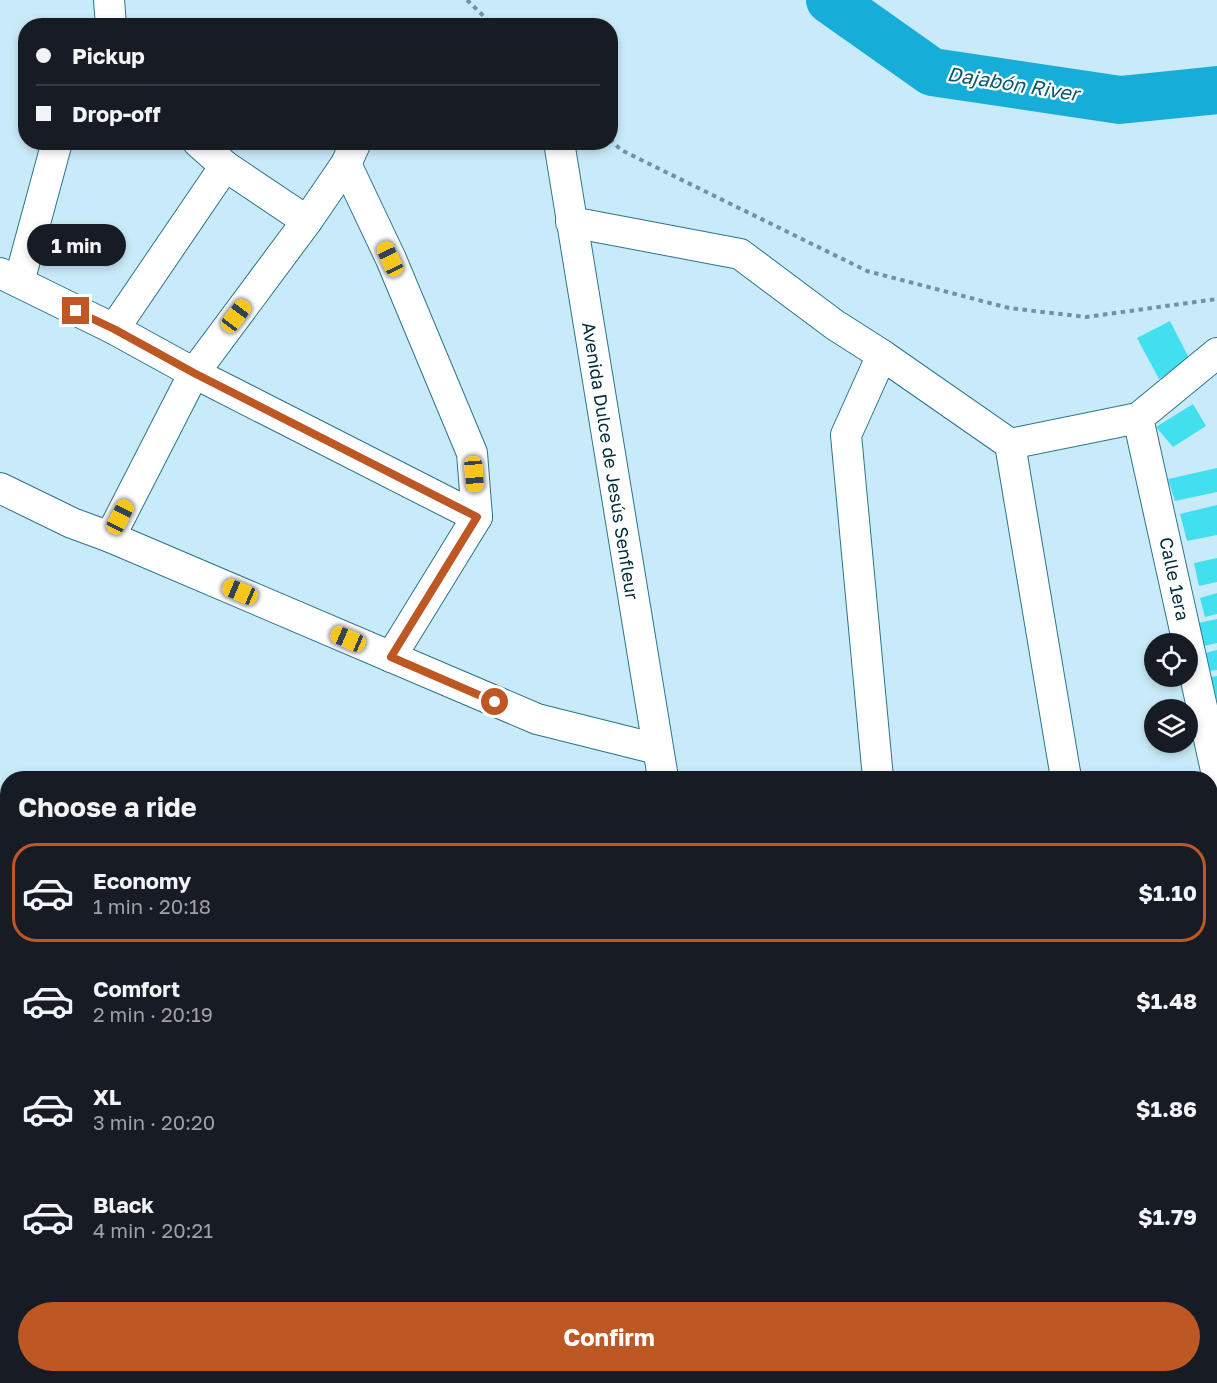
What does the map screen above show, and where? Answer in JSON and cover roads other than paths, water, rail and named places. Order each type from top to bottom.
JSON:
[{"type":"street","points":[[109,0],[110,18]]},
{"type":"street","points":[[54,150],[10,277],[477,517]]},
{"type":"street","points":[[207,150],[225,166],[307,221]]},
{"type":"street","name":"Avenida Dulce de Jesús Senfleur","points":[[560,150],[662,771]]},
{"type":"street","points":[[110,537],[194,373],[307,221],[351,153]]},
{"type":"street","points":[[351,153],[390,259],[472,453],[477,517],[391,657]]},
{"type":"street","points":[[114,329],[225,166]]},
{"type":"street","points":[[571,222],[740,254],[835,325],[1010,444],[1065,771]]},
{"type":"street","points":[[1010,444],[1138,418],[1217,353]]},
{"type":"street","points":[[877,771],[846,435],[882,355]]},
{"type":"street","name":"Calle 1era","points":[[1138,418],[1216,765]]},
{"type":"street","points":[[0,488],[72,523],[110,537],[537,719],[657,749]]},
{"type":"waterway","name":"Dajabón River","points":[[830,0],[932,72],[1120,100],[1217,90]]}]
